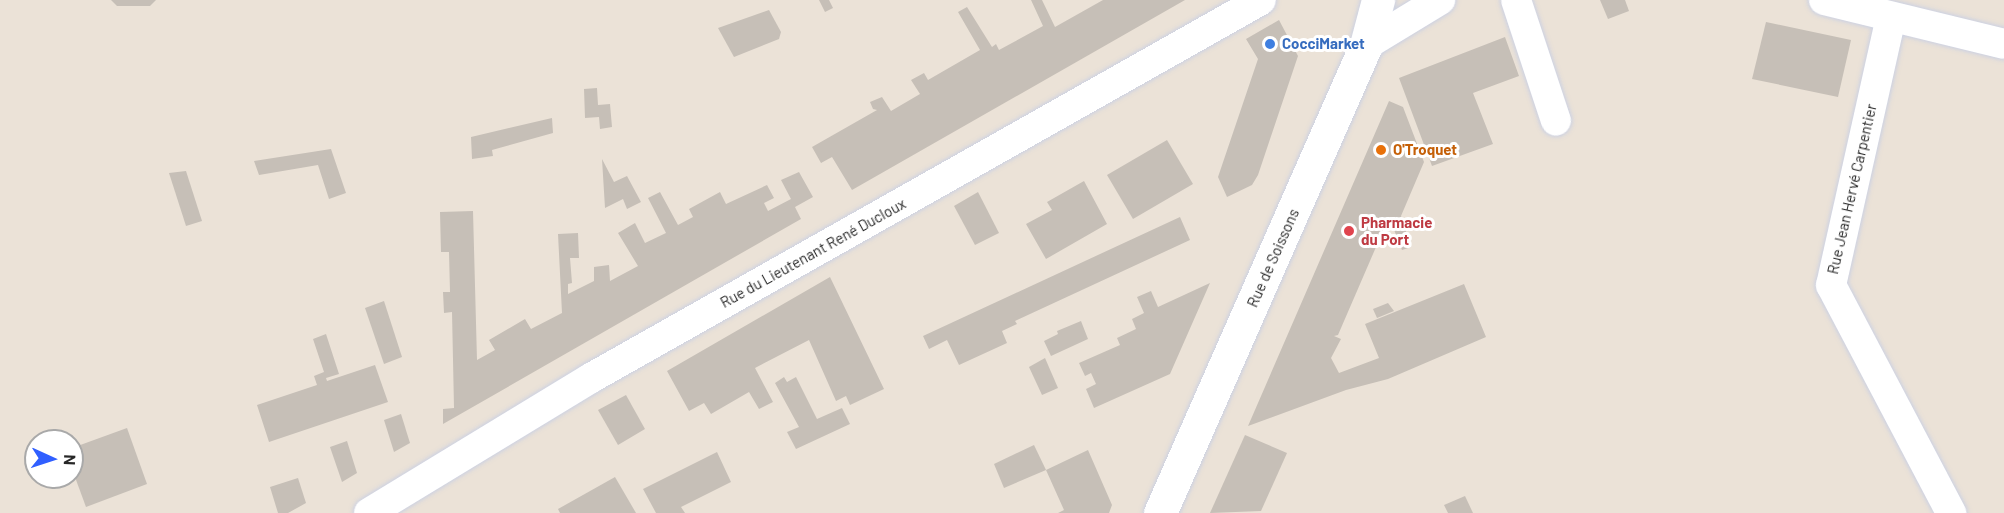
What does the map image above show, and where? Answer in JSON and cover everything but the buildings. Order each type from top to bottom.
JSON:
[{"type":"main road","name":"Rue de Soissons","points":[[1160,513],[1366,45],[1378,0]]},
{"type":"street","name":"Rue du Lieutenant René Ducloux","points":[[369,513],[591,378],[1261,0]]},
{"type":"street","points":[[1366,45],[1440,0]]},
{"type":"street","points":[[1516,0],[1556,121]]},
{"type":"street","points":[[1824,0],[2004,44]]},
{"type":"street","name":"Rue Jean Hervé Carpentier","points":[[1892,17],[1831,285],[1951,513]]},
{"type":"place","name":"CocciMarket","points":[[1270,44]]},
{"type":"place","name":"O'Troquet","points":[[1381,150]]},
{"type":"place","name":"Pharmacie du Port","points":[[1349,231]]}]
